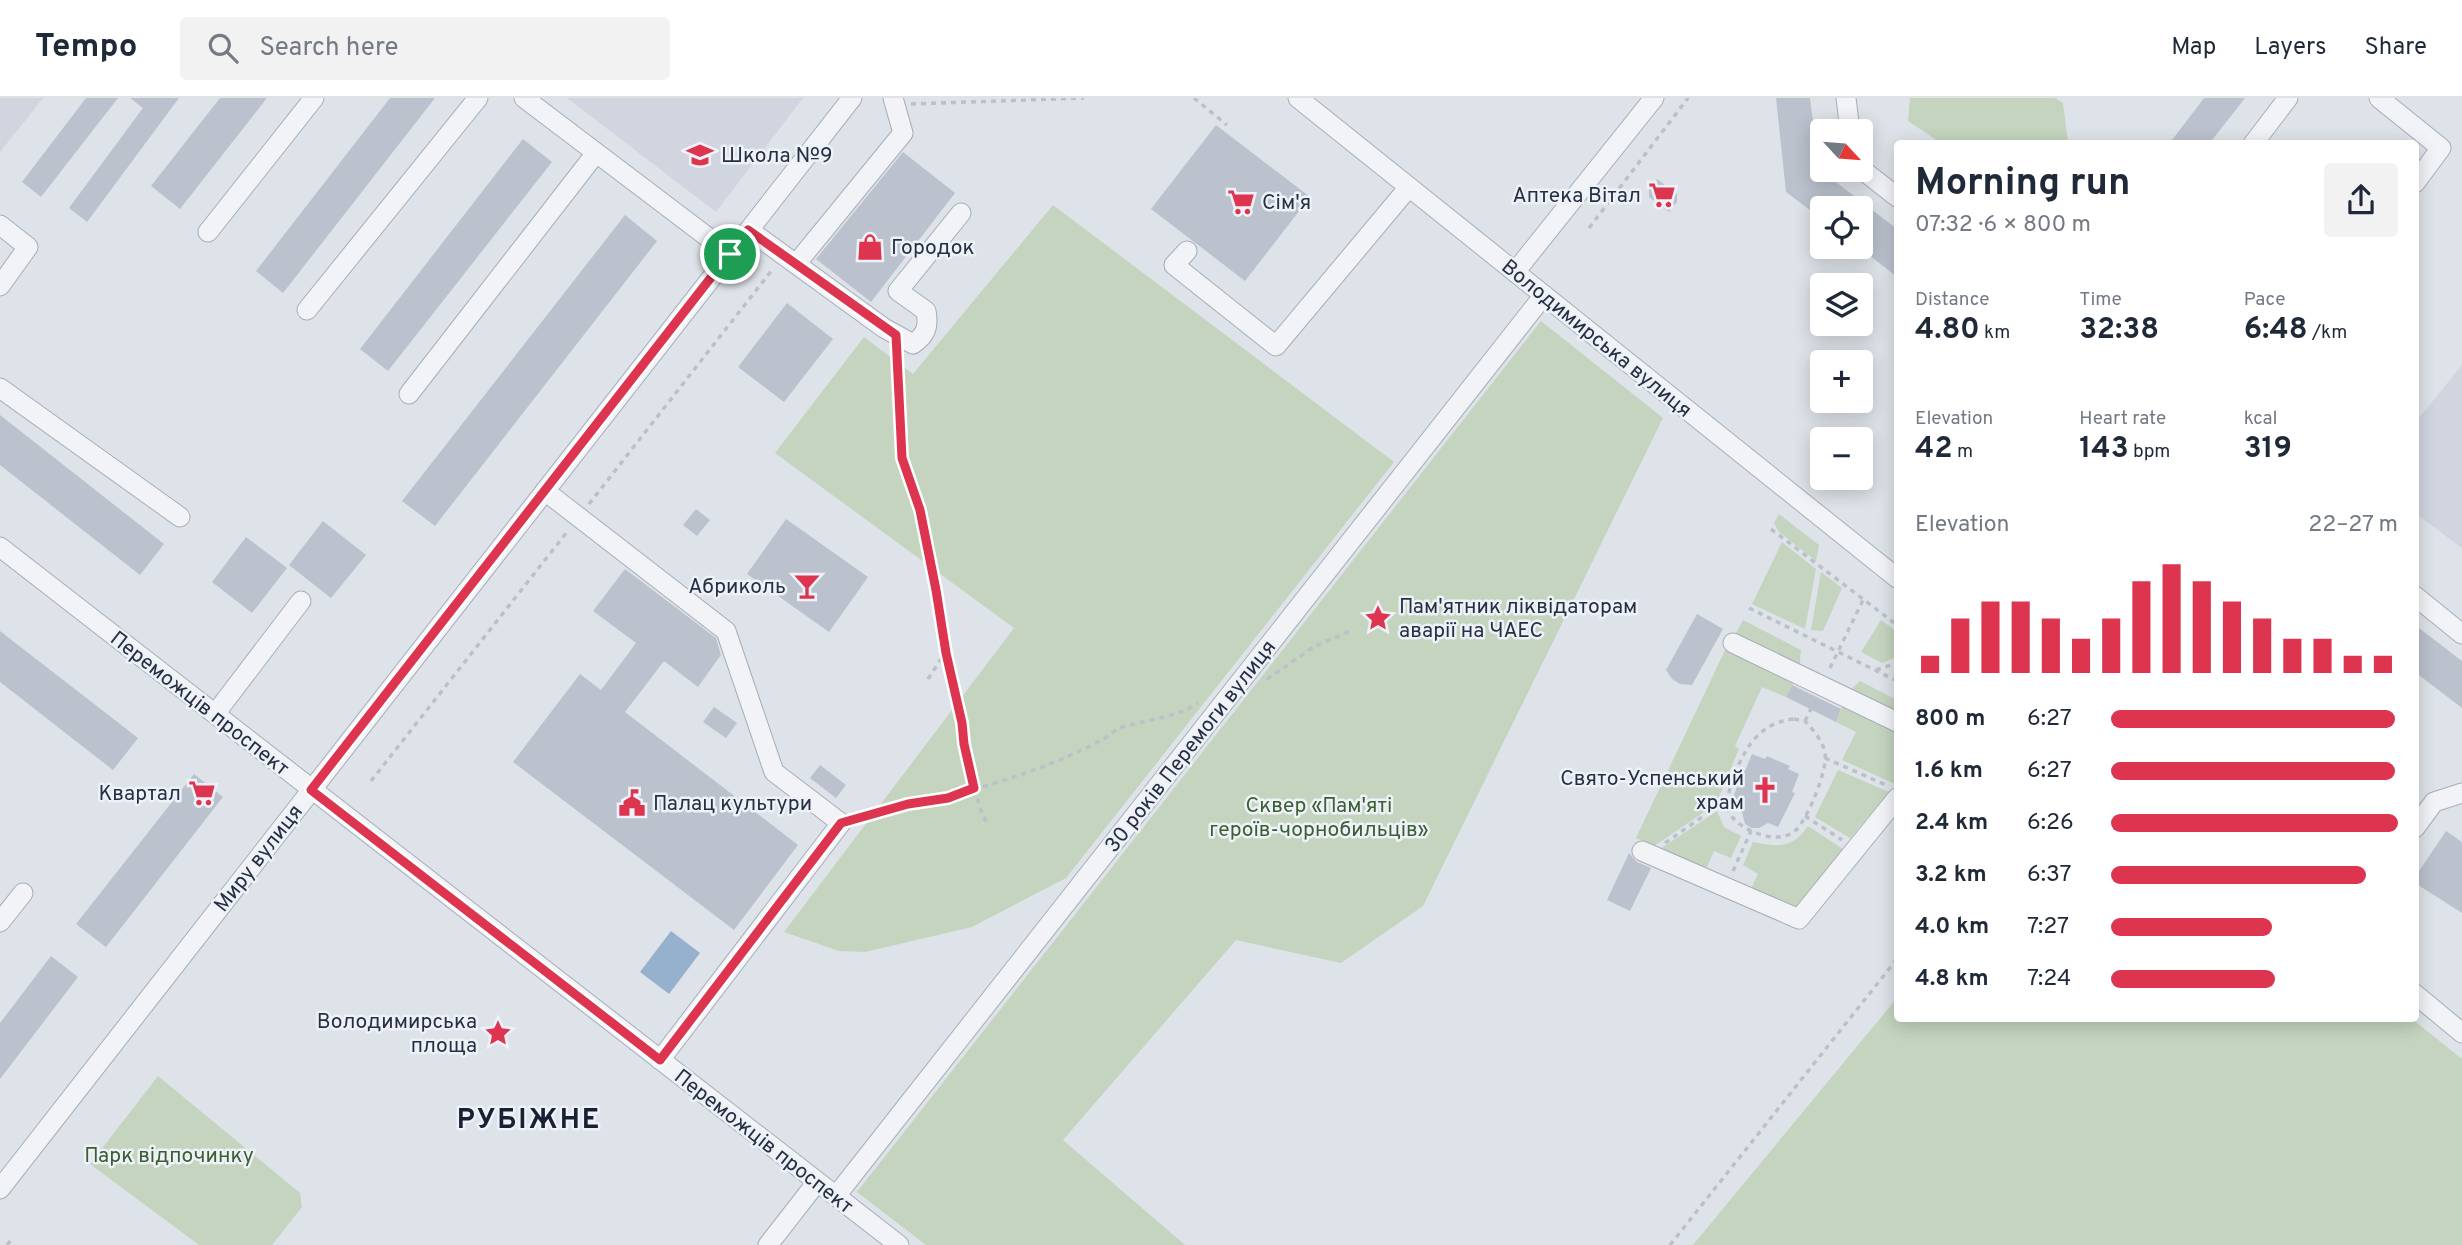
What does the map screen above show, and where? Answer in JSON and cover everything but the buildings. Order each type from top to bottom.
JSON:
[{"type":"street","points":[[208,232],[314,98]]},
{"type":"street","points":[[307,310],[478,98]]},
{"type":"street","points":[[524,98],[730,254]]},
{"type":"street","name":"Миру вулиця","points":[[0,1189],[852,98]]},
{"type":"street","name":"Володимирська вулиця","points":[[1298,98],[1894,576]]},
{"type":"street","points":[[1515,272],[1654,98]]},
{"type":"street","points":[[1846,98],[1849,119]]},
{"type":"street","points":[[2256,140],[2288,98]]},
{"type":"street","points":[[2379,98],[2441,148],[2419,178]]},
{"type":"street","points":[[790,260],[903,133],[895,105]]},
{"type":"street","points":[[409,394],[596,153]]},
{"type":"street","points":[[1873,178],[1894,195]]},
{"type":"street","points":[[1187,251],[1174,265],[1276,346],[1409,187]]},
{"type":"street","points":[[748,230],[896,335],[913,344],[924,337],[928,323],[926,311],[898,290],[961,213]]},
{"type":"street","points":[[0,225],[28,247],[0,286]]},
{"type":"street","name":"30 років Перемоги вулиця","points":[[836,1196],[1544,295]]},
{"type":"street","points":[[0,388],[180,517]]},
{"type":"street","points":[[545,491],[726,631],[774,772],[841,823],[660,1060]]},
{"type":"street","name":"Переможців проспект","points":[[0,547],[899,1245]]},
{"type":"street","points":[[2419,599],[2462,634]]},
{"type":"street","points":[[215,714],[301,601]]},
{"type":"street","points":[[1733,643],[1894,721]]},
{"type":"street","points":[[2419,823],[2434,802],[2462,793]]},
{"type":"street","points":[[1645,852],[1799,919],[1894,802]]},
{"type":"street","points":[[0,922],[23,893]]},
{"type":"street","points":[[2419,997],[2462,1033]]},
{"type":"street","points":[[768,1245],[817,1182]]},
{"type":"path","points":[[895,105],[1084,98]]},
{"type":"path","points":[[1194,98],[1227,125]]},
{"type":"path","points":[[1589,228],[1688,98]]},
{"type":"path","points":[[586,507],[790,260]]},
{"type":"path","points":[[896,335],[902,458],[920,510],[964,744],[974,788],[986,822]]},
{"type":"path","points":[[372,781],[569,529]]},
{"type":"path","points":[[1771,529],[1894,623]]},
{"type":"path","points":[[1838,652],[1863,600]]},
{"type":"path","points":[[1749,608],[1894,679]]},
{"type":"path","points":[[1262,682],[1315,646],[1353,630]]},
{"type":"path","points":[[928,680],[946,653]]},
{"type":"path","points":[[1876,670],[1894,664]]},
{"type":"path","points":[[841,823],[908,804],[948,798],[1009,779],[1055,762],[1102,740],[1120,728],[1185,711],[1199,702]]},
{"type":"path","points":[[1794,719],[1805,721],[1820,741],[1825,758],[1818,788],[1796,831],[1783,836],[1768,837],[1751,831],[1739,825],[1731,816],[1727,800],[1747,748],[1765,728],[1774,723],[1794,719]]},
{"type":"path","points":[[1825,758],[1894,789]]},
{"type":"path","points":[[1645,852],[1727,800]]},
{"type":"path","points":[[1805,816],[1855,849]]},
{"type":"path","points":[[1726,887],[1751,831]]},
{"type":"path","points":[[1670,1245],[1894,963]]},
{"type":"path","points":[[7,1245],[13,1238],[13,1245]]},
{"type":"shaded area","points":[[0,98],[43,98],[0,152]]},
{"type":"shaded area","name":"Школа №9","points":[[567,98],[803,98],[716,212]]},
{"type":"shaded area","points":[[2462,365],[2462,548],[2419,516],[2419,418]]},
{"type":"green space","points":[[1910,98],[2055,98],[2063,103],[2068,140],[1936,140],[1908,121]]},
{"type":"green space","points":[[1053,205],[1394,462],[1066,878],[972,927],[865,952],[839,951],[784,932],[1014,628],[775,453],[864,337],[913,374]]},
{"type":"green space","name":"Сквер «Пам'яті героїв-чорнобильців»","points":[[1541,321],[1663,418],[1423,906],[1341,963],[1236,940],[1063,1140],[1185,1245],[926,1245],[857,1192]]},
{"type":"green space","points":[[1779,514],[1819,545],[1816,561],[1779,532],[1774,523]]},
{"type":"green space","points":[[1782,542],[1816,569],[1805,629],[1752,604]]},
{"type":"green space","points":[[1821,572],[1842,588],[1823,631],[1811,630]]},
{"type":"green space","points":[[1743,620],[1801,650],[1799,671],[1734,637]]},
{"type":"green space","points":[[1881,620],[1894,630],[1894,658],[1882,663],[1861,652]]},
{"type":"green space","points":[[1727,646],[1795,679],[1786,697],[1762,687],[1735,746],[1739,749],[1716,804],[1654,846],[1636,838]]},
{"type":"green space","points":[[1860,681],[1894,698],[1894,718],[1846,694]]},
{"type":"green space","points":[[1844,703],[1894,727],[1894,784],[1842,760],[1856,732],[1836,722]]},
{"type":"green space","points":[[1838,770],[1889,792],[1850,838],[1815,817]]},
{"type":"green space","points":[[1717,811],[1724,827],[1741,836],[1731,858],[1714,851],[1706,869],[1660,849]]},
{"type":"green space","points":[[1808,826],[1843,849],[1796,909],[1751,888],[1758,874],[1743,865],[1753,842],[1784,844],[1796,839]]},
{"type":"green space","points":[[1894,1002],[1894,1022],[2416,1022],[2462,1059],[2462,1245],[1693,1245]]},
{"type":"green space","name":"Парк відпочинку","points":[[158,1076],[300,1193],[302,1207],[272,1245],[199,1245],[90,1164]]},
{"type":"water","points":[[671,931],[700,953],[669,994],[640,972]]},
{"type":"place","name":"Школа №9","points":[[700,155]]},
{"type":"place","name":"Аптека Вітал","points":[[1662,195]]},
{"type":"place","name":"Сім'я","points":[[1241,202]]},
{"type":"place","name":"Городок","points":[[870,247]]},
{"type":"place","name":"Абриколь","points":[[807,586]]},
{"type":"place","name":"Пам'ятник ліквідаторам аварії на ЧАЕС","points":[[1378,618]]},
{"type":"place","name":"Свято-Успенський храм","points":[[1765,790]]},
{"type":"place","name":"Квартал","points":[[202,793]]},
{"type":"place","name":"Палац культури","points":[[632,803]]},
{"type":"place","name":"Володимирська площа","points":[[498,1033]]},
{"type":"district","name":"РУБІЖНЕ","points":[[529,1118]]},
{"type":"route","points":[[748,230],[896,335],[902,458],[920,510],[974,788],[948,798],[908,804],[841,823],[660,1060],[311,790],[730,254],[748,230]]}]
